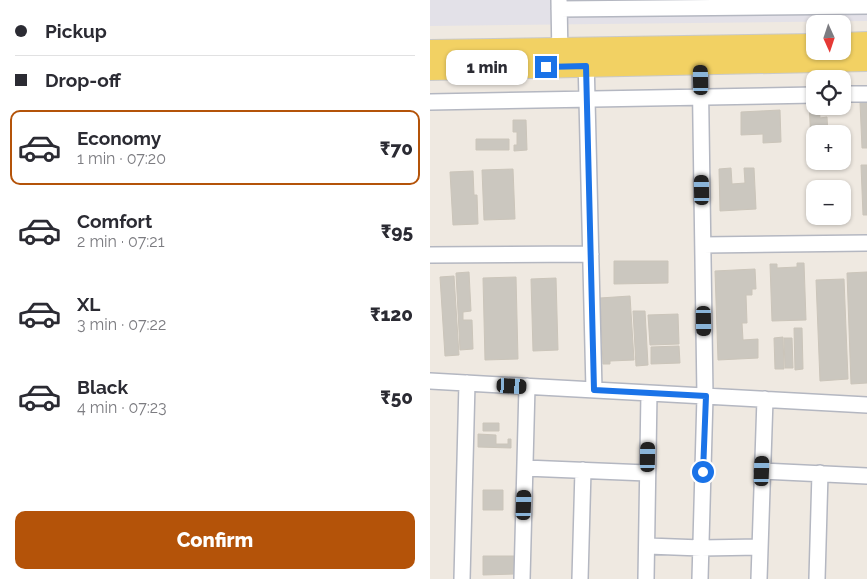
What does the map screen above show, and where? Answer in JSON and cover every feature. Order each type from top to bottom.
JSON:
[{"type":"main road","points":[[851,43],[867,42]]},
{"type":"main road","points":[[700,55],[806,45]]},
{"type":"main road","points":[[430,50],[560,58],[700,55],[867,61]]},
{"type":"main road","points":[[430,70],[560,58]]},
{"type":"street","points":[[560,58],[559,4],[867,6]]},
{"type":"street","points":[[700,55],[706,396],[700,579]]},
{"type":"street","points":[[586,58],[594,390]]},
{"type":"street","points":[[851,94],[867,94]]},
{"type":"street","points":[[430,102],[806,95]]},
{"type":"street","points":[[703,245],[867,243]]},
{"type":"street","points":[[430,255],[590,254]]},
{"type":"street","points":[[430,381],[867,405]]},
{"type":"street","points":[[462,579],[468,383]]},
{"type":"street","points":[[522,579],[527,386]]},
{"type":"street","points":[[646,579],[649,393]]},
{"type":"street","points":[[759,579],[765,399]]},
{"type":"street","points":[[525,468],[647,473]]},
{"type":"street","points":[[580,579],[583,470]]},
{"type":"street","points":[[762,471],[867,476]]},
{"type":"street","points":[[817,579],[820,473]]},
{"type":"street","points":[[648,546],[700,548],[760,547]]},
{"type":"shaded area","points":[[430,0],[867,0],[867,21],[851,21],[851,15],[806,15],[806,22],[430,26]]},
{"type":"building","points":[[860,102],[867,102],[867,148],[862,148]]},
{"type":"building","points":[[780,110],[781,142],[763,143],[763,134],[741,135],[741,112]]},
{"type":"building","points":[[810,115],[820,115],[820,118],[827,117],[827,125],[810,125]]},
{"type":"building","points":[[513,120],[526,120],[527,150],[514,151],[514,145],[517,145],[517,132],[513,132]]},
{"type":"building","points":[[476,139],[509,139],[509,150],[476,150]]},
{"type":"building","points":[[861,165],[867,165],[867,215],[863,215]]},
{"type":"building","points":[[731,168],[732,184],[745,183],[744,168],[754,168],[756,209],[720,211],[719,169]]},
{"type":"building","points":[[513,169],[515,219],[484,220],[482,170]]},
{"type":"building","points":[[473,171],[474,195],[477,195],[478,224],[453,225],[450,172]]},
{"type":"building","points":[[614,261],[668,261],[668,283],[614,284]]},
{"type":"building","points":[[797,263],[804,263],[806,320],[772,321],[770,264],[777,264],[777,268],[797,267]]},
{"type":"building","points":[[755,269],[756,289],[752,289],[752,295],[746,295],[747,323],[742,323],[743,340],[758,339],[758,358],[718,360],[715,271]]},
{"type":"building","points":[[469,272],[471,311],[463,312],[463,320],[472,320],[473,349],[460,350],[456,273]]},
{"type":"building","points":[[867,272],[867,383],[851,384],[847,273]]},
{"type":"building","points":[[454,276],[459,355],[445,356],[440,277]]},
{"type":"building","points":[[516,277],[518,359],[485,360],[483,278]]},
{"type":"building","points":[[556,278],[558,350],[533,351],[531,279]]},
{"type":"building","points":[[844,279],[848,379],[820,381],[816,280]]},
{"type":"building","points":[[630,296],[634,360],[610,361],[610,364],[603,364],[600,298]]},
{"type":"building","points":[[633,311],[645,311],[648,365],[636,366]]},
{"type":"building","points":[[678,314],[679,344],[650,345],[648,315]]},
{"type":"building","points":[[794,328],[802,328],[803,369],[795,370]]},
{"type":"building","points":[[783,337],[784,369],[775,369],[774,338]]},
{"type":"building","points":[[784,338],[792,338],[793,368],[785,368]]},
{"type":"building","points":[[679,346],[680,363],[651,364],[651,347]]},
{"type":"building","points":[[483,423],[499,423],[499,431],[483,431]]},
{"type":"building","points":[[478,434],[496,435],[496,444],[508,444],[508,439],[511,439],[511,448],[478,447]]},
{"type":"building","points":[[483,490],[503,490],[503,510],[483,510]]},
{"type":"building","points":[[483,556],[514,556],[514,574],[483,575]]},
{"type":"route","points":[[546,67],[586,66],[594,390],[706,396],[703,472]]}]
